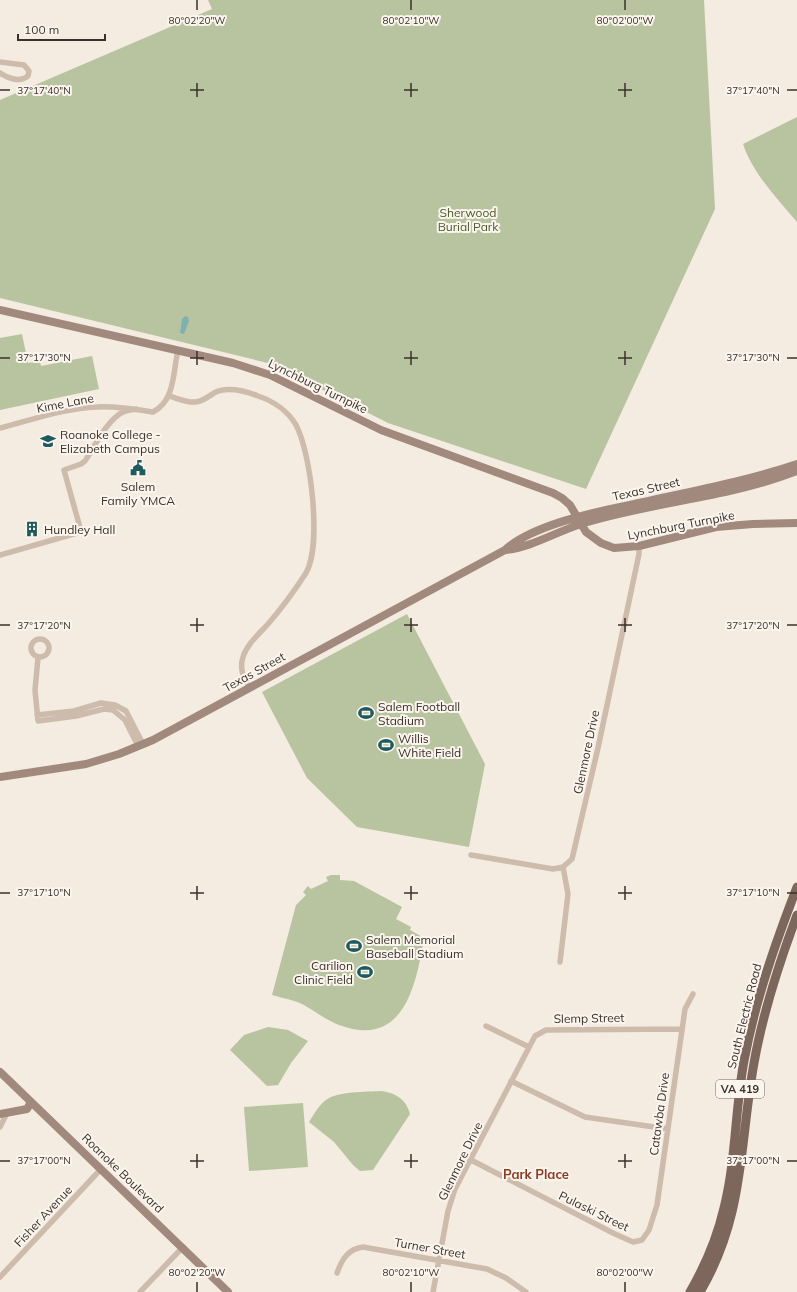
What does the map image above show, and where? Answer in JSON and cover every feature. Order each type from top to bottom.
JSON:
[{"type":"main road","name":"Lynchburg Turnpike","points":[[0,310],[233,363],[270,375],[350,416],[381,430],[553,493],[567,502],[579,521],[588,527],[596,539],[614,548],[639,546],[716,528],[753,524],[797,523]]},
{"type":"main road","name":"Texas Street","points":[[0,777],[86,764],[119,754],[140,745],[250,688],[430,589],[505,550],[519,539],[579,521],[797,464]]},
{"type":"main road","name":"Texas Street","points":[[579,521],[758,483],[797,471]]},
{"type":"main road","name":"South Electric Road","points":[[690,1292],[711,1249],[724,1207],[741,1077],[751,1028],[768,966],[797,887]]},
{"type":"main road","name":"South Electric Road","points":[[700,1292],[721,1249],[734,1208],[739,1180],[747,1102],[758,1043],[774,978],[797,915]]},
{"type":"main road","name":"Roanoke Boulevard","points":[[0,1072],[228,1292]]},
{"type":"main road","points":[[4,1114],[27,1109],[32,1102]]},
{"type":"street","points":[[0,62],[24,65],[29,71],[28,76],[22,79],[8,77],[0,73]]},
{"type":"street","points":[[178,350],[169,396],[194,402],[206,399],[223,390],[232,389],[259,396],[283,409],[295,424],[303,442],[311,483],[314,545],[306,572],[269,623],[246,650],[242,659],[242,669],[244,679],[250,688]]},
{"type":"street","name":"Kime Lane","points":[[0,428],[84,408],[117,407],[152,412],[162,407],[169,396]]},
{"type":"street","name":"Kime Lane","points":[[0,554],[78,533],[80,529],[79,524],[64,470],[81,464],[116,418],[124,411],[136,409]]},
{"type":"street","name":"Glenmore Drive","points":[[563,867],[575,854],[639,554],[639,546]]},
{"type":"street","points":[[38,658],[34,690],[38,718],[101,704],[115,705],[126,711],[140,745]]},
{"type":"street","points":[[471,855],[553,869],[563,867],[568,894],[560,962]]},
{"type":"street","name":"Catawba Drive","points":[[644,1238],[657,1205],[685,1009],[693,994]]},
{"type":"street","points":[[486,1026],[529,1047]]},
{"type":"street","name":"Slemp Street","points":[[529,1047],[535,1036],[546,1030],[682,1029]]},
{"type":"street","name":"Glenmore Drive","points":[[434,1292],[451,1201],[529,1047]]},
{"type":"street","points":[[511,1081],[586,1117],[668,1129]]},
{"type":"street","points":[[0,1127],[4,1114]]},
{"type":"street","name":"Pulaski Street","points":[[471,1160],[615,1234],[633,1242],[639,1242],[644,1238]]},
{"type":"street","name":"Fisher Avenue","points":[[0,1277],[102,1169]]},
{"type":"street","points":[[140,1292],[183,1247]]},
{"type":"street","name":"Turner Street","points":[[337,1273],[346,1255],[358,1248],[440,1260],[480,1268],[497,1273],[526,1292]]},
{"type":"green space","name":"Sherwood Burial Park","points":[[208,0],[704,0],[715,209],[586,489],[388,423],[272,364],[0,298],[0,100],[212,9]]},
{"type":"green space","points":[[797,117],[797,222],[759,176],[747,155],[743,144]]},
{"type":"green space","points":[[22,334],[28,363],[40,361],[41,366],[92,356],[99,389],[0,410],[0,338]]},
{"type":"green space","name":"Salem Football Stadium","points":[[407,614],[485,764],[469,847],[357,827],[307,778],[262,692]]},
{"type":"green space","name":"Salem Memorial Baseball Stadium","points":[[331,875],[340,875],[340,880],[354,881],[402,907],[396,919],[411,927],[410,930],[424,938],[421,956],[411,993],[403,1008],[392,1020],[379,1028],[361,1030],[339,1025],[300,1003],[272,995],[296,905],[306,895],[303,892],[308,886],[311,889],[328,881],[326,877]]},
{"type":"green space","points":[[268,1027],[288,1030],[308,1041],[291,1063],[278,1085],[267,1086],[230,1050],[244,1035]]},
{"type":"green space","points":[[381,1091],[391,1093],[400,1098],[406,1104],[410,1114],[373,1170],[360,1171],[353,1165],[334,1142],[309,1122],[321,1104],[331,1097],[352,1092]]},
{"type":"green space","points":[[303,1103],[308,1167],[249,1171],[244,1107]]},
{"type":"water","points":[[185,316],[188,317],[189,321],[184,334],[180,333],[182,319]]},
{"type":"place","name":"Roanoke College - Elizabeth Campus","points":[[48,441]]},
{"type":"place","name":"Salem Family YMCA","points":[[138,468]]},
{"type":"place","name":"Hundley Hall","points":[[32,529]]},
{"type":"place","name":"Salem Football Stadium","points":[[366,713]]},
{"type":"place","name":"Willis White Field","points":[[386,745]]},
{"type":"place","name":"Salem Memorial Baseball Stadium","points":[[354,946]]},
{"type":"place","name":"Carilion Clinic Field","points":[[365,972]]},
{"type":"district","name":"Park Place","points":[[536,1174]]}]
